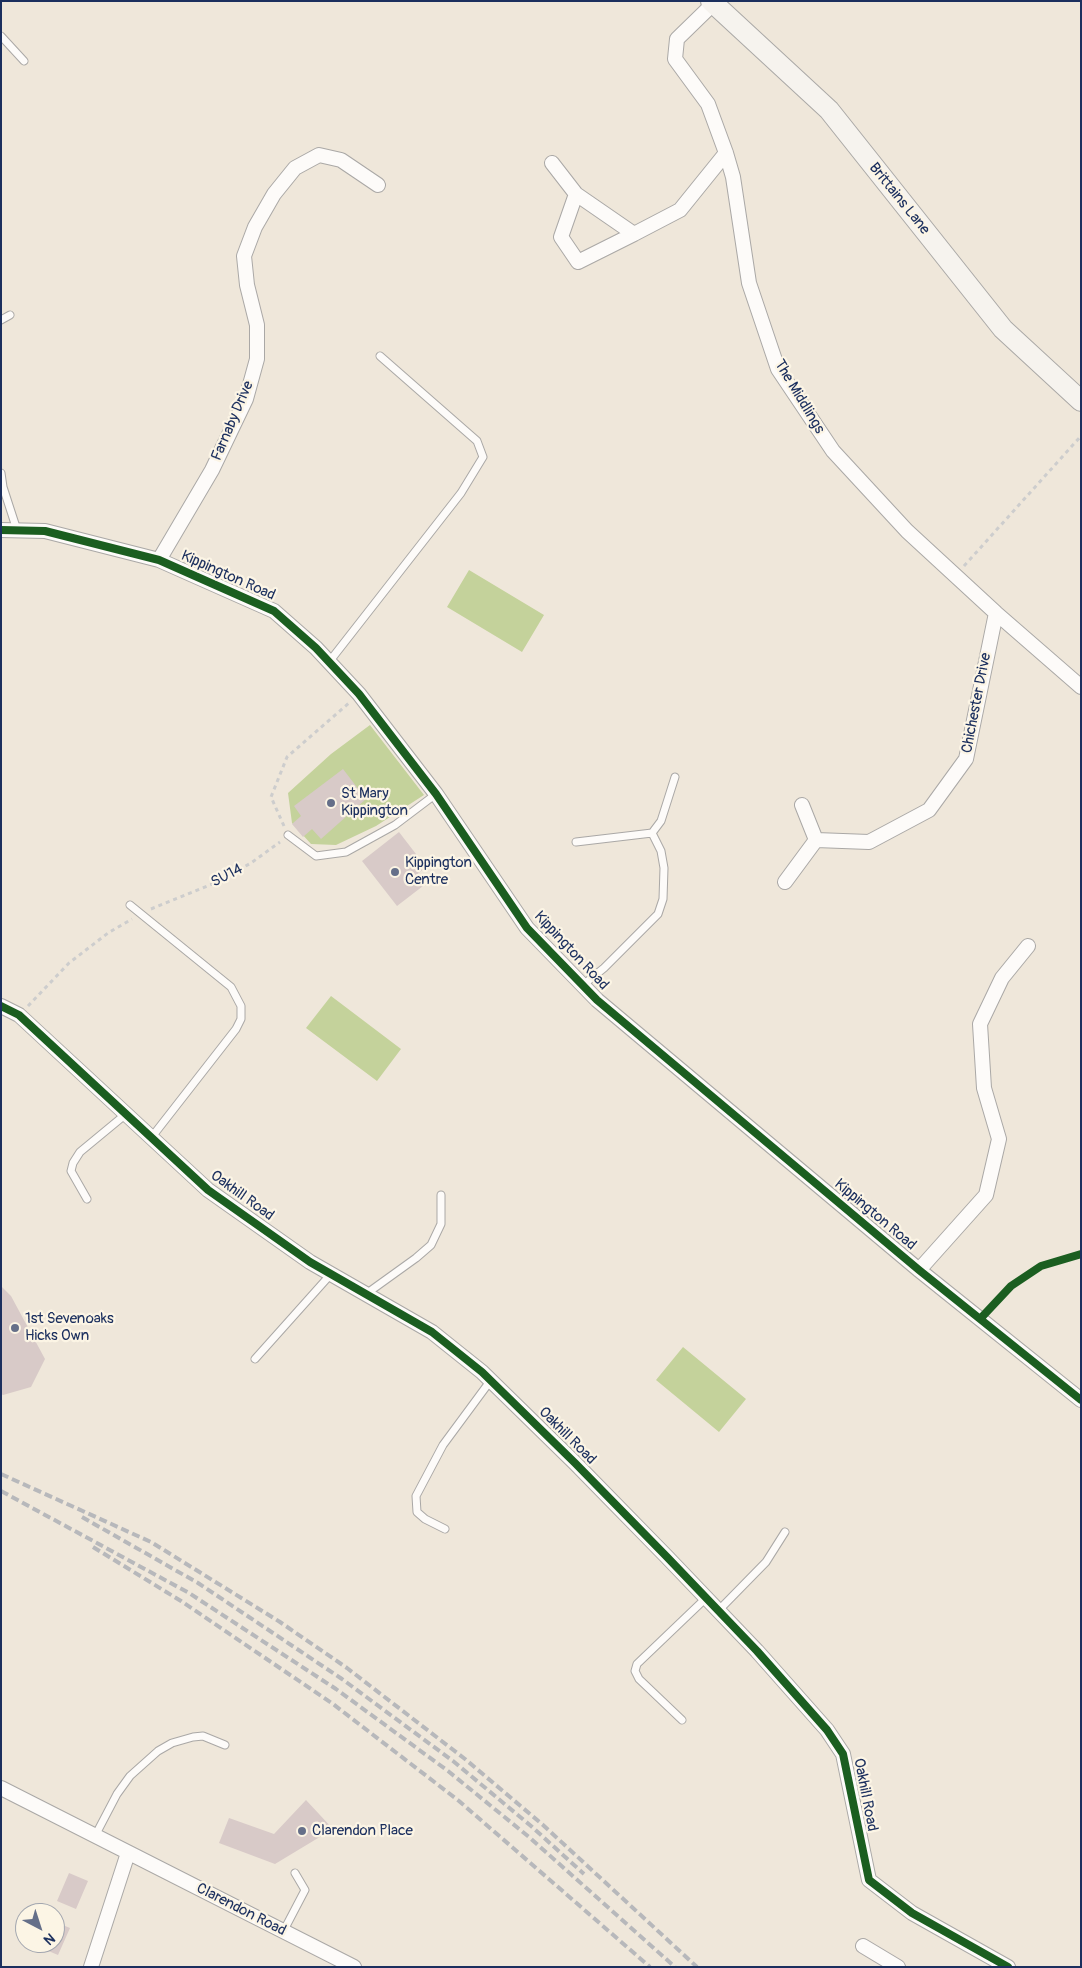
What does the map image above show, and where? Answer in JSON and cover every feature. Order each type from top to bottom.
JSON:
[{"type":"street","name":"The Middlings","points":[[712,2],[677,40],[675,59],[708,104],[726,153],[733,176],[749,283],[778,369],[833,452],[907,531],[996,613],[1081,687]]},
{"type":"street","name":"Brittains Lane","points":[[712,2],[829,110],[1003,330],[1081,401]]},
{"type":"street","points":[[576,194],[561,237],[578,262],[680,210],[726,153]]},
{"type":"street","name":"Farnaby Drive","points":[[159,560],[212,470],[246,399],[251,382],[257,359],[257,325],[247,284],[244,256],[254,227],[274,194],[295,168],[320,155],[341,160],[378,186]]},
{"type":"street","points":[[552,163],[576,194],[634,234]]},
{"type":"street","name":"Kippington Road","points":[[1,530],[46,531],[159,560],[274,610],[316,648],[358,694],[436,794],[527,928],[582,985],[612,1013],[919,1270],[1081,1400]]},
{"type":"street","name":"Chichester Drive","points":[[816,840],[869,842],[929,810],[966,759],[996,613]]},
{"type":"street","points":[[785,882],[816,840],[802,805]]},
{"type":"street","points":[[919,1270],[986,1195],[999,1139],[984,1088],[980,1024],[1002,978],[1028,946]]},
{"type":"street","name":"Oakhill Road","points":[[1,1006],[19,1015],[208,1190],[310,1262],[432,1332],[491,1380],[575,1463],[706,1598],[827,1730],[843,1754],[869,1880],[912,1913],[1008,1967]]},
{"type":"street","name":"Clarendon Road","points":[[1,1788],[354,1967]]},
{"type":"street","points":[[90,1967],[128,1853]]},
{"type":"street","points":[[864,1946],[898,1967]]},
{"type":"lane","points":[[1,36],[24,62]]},
{"type":"lane","points":[[1,320],[10,315]]},
{"type":"lane","points":[[329,663],[460,493],[483,457],[476,441],[380,356]]},
{"type":"lane","points":[[1,473],[3,487],[17,530]]},
{"type":"lane","points":[[576,842],[652,833],[661,821],[675,777]]},
{"type":"lane","points":[[288,836],[316,856],[346,852],[395,825],[436,794]]},
{"type":"lane","points":[[582,985],[604,968],[658,914],[663,899],[664,868],[661,851],[652,833]]},
{"type":"lane","points":[[130,905],[231,987],[241,1006],[241,1019],[236,1029],[152,1138]]},
{"type":"lane","points":[[87,1199],[71,1171],[73,1163],[80,1152],[126,1114]]},
{"type":"lane","points":[[366,1294],[431,1245],[441,1224],[441,1195]]},
{"type":"lane","points":[[255,1359],[331,1274]]},
{"type":"lane","points":[[446,1529],[425,1520],[416,1512],[416,1496],[443,1445],[491,1380]]},
{"type":"lane","points":[[718,1611],[766,1562],[785,1532]]},
{"type":"lane","points":[[682,1720],[639,1679],[635,1671],[637,1664],[706,1598]]},
{"type":"lane","points":[[95,1836],[117,1794],[130,1776],[158,1751],[172,1743],[203,1736],[225,1745]]},
{"type":"lane","points":[[283,1932],[305,1890],[294,1873]]},
{"type":"path","points":[[956,575],[1081,436]]},
{"type":"path","points":[[288,836],[271,797],[287,757],[358,694]]},
{"type":"green space","points":[[469,570],[544,615],[522,652],[447,607]]},
{"type":"green space","points":[[370,725],[424,795],[376,826],[336,845],[311,844],[292,823],[288,793],[331,754]]},
{"type":"green space","points":[[331,996],[401,1049],[377,1081],[306,1028]]},
{"type":"green space","points":[[683,1347],[746,1399],[719,1432],[656,1380]]},
{"type":"building","name":"St Mary Kippington","points":[[343,769],[366,799],[321,839],[312,829],[303,837],[292,824],[301,816],[294,806]]},
{"type":"building","name":"Kippington Centre","points":[[399,832],[426,867],[415,876],[423,886],[397,906],[362,861]]},
{"type":"building","name":"1st Sevenoaks Hicks Own","points":[[1,1286],[11,1296],[45,1359],[31,1387],[3,1395],[1,1394]]},
{"type":"building","name":"Clarendon Place","points":[[306,1800],[333,1829],[275,1864],[219,1843],[229,1818],[274,1834]]},
{"type":"building","points":[[69,1873],[88,1881],[76,1909],[57,1901]]},
{"type":"building","points":[[65,1926],[70,1928],[65,1939]]},
{"type":"railway","points":[[1,1474],[151,1542],[280,1622],[347,1668],[465,1759],[543,1825],[697,1967]]},
{"type":"railway","points":[[1,1491],[189,1593],[336,1689],[448,1771],[529,1837],[675,1967]]},
{"type":"railway","points":[[82,1517],[198,1583],[342,1679],[453,1761],[531,1826],[584,1874]]},
{"type":"railway","points":[[93,1547],[181,1601],[333,1704],[459,1801],[650,1967]]},
{"type":"cycle path","points":[[1,530],[45,531],[159,560],[274,611],[316,648],[359,694],[436,794],[527,928],[597,1000],[919,1270],[1081,1400]]},
{"type":"cycle path","points":[[1,1006],[19,1015],[208,1190],[310,1262],[432,1332],[482,1372],[667,1557],[757,1651],[827,1730],[843,1754],[869,1880],[912,1913],[1008,1967]]},
{"type":"cycle path","points":[[981,1318],[1011,1286],[1041,1266],[1081,1254]]},
{"type":"place","name":"St Mary Kippington","points":[[331,803]]},
{"type":"place","name":"Kippington Centre","points":[[395,872]]},
{"type":"place","name":"1st Sevenoaks Hicks Own","points":[[15,1328]]},
{"type":"place","name":"Clarendon Place","points":[[302,1831]]}]
